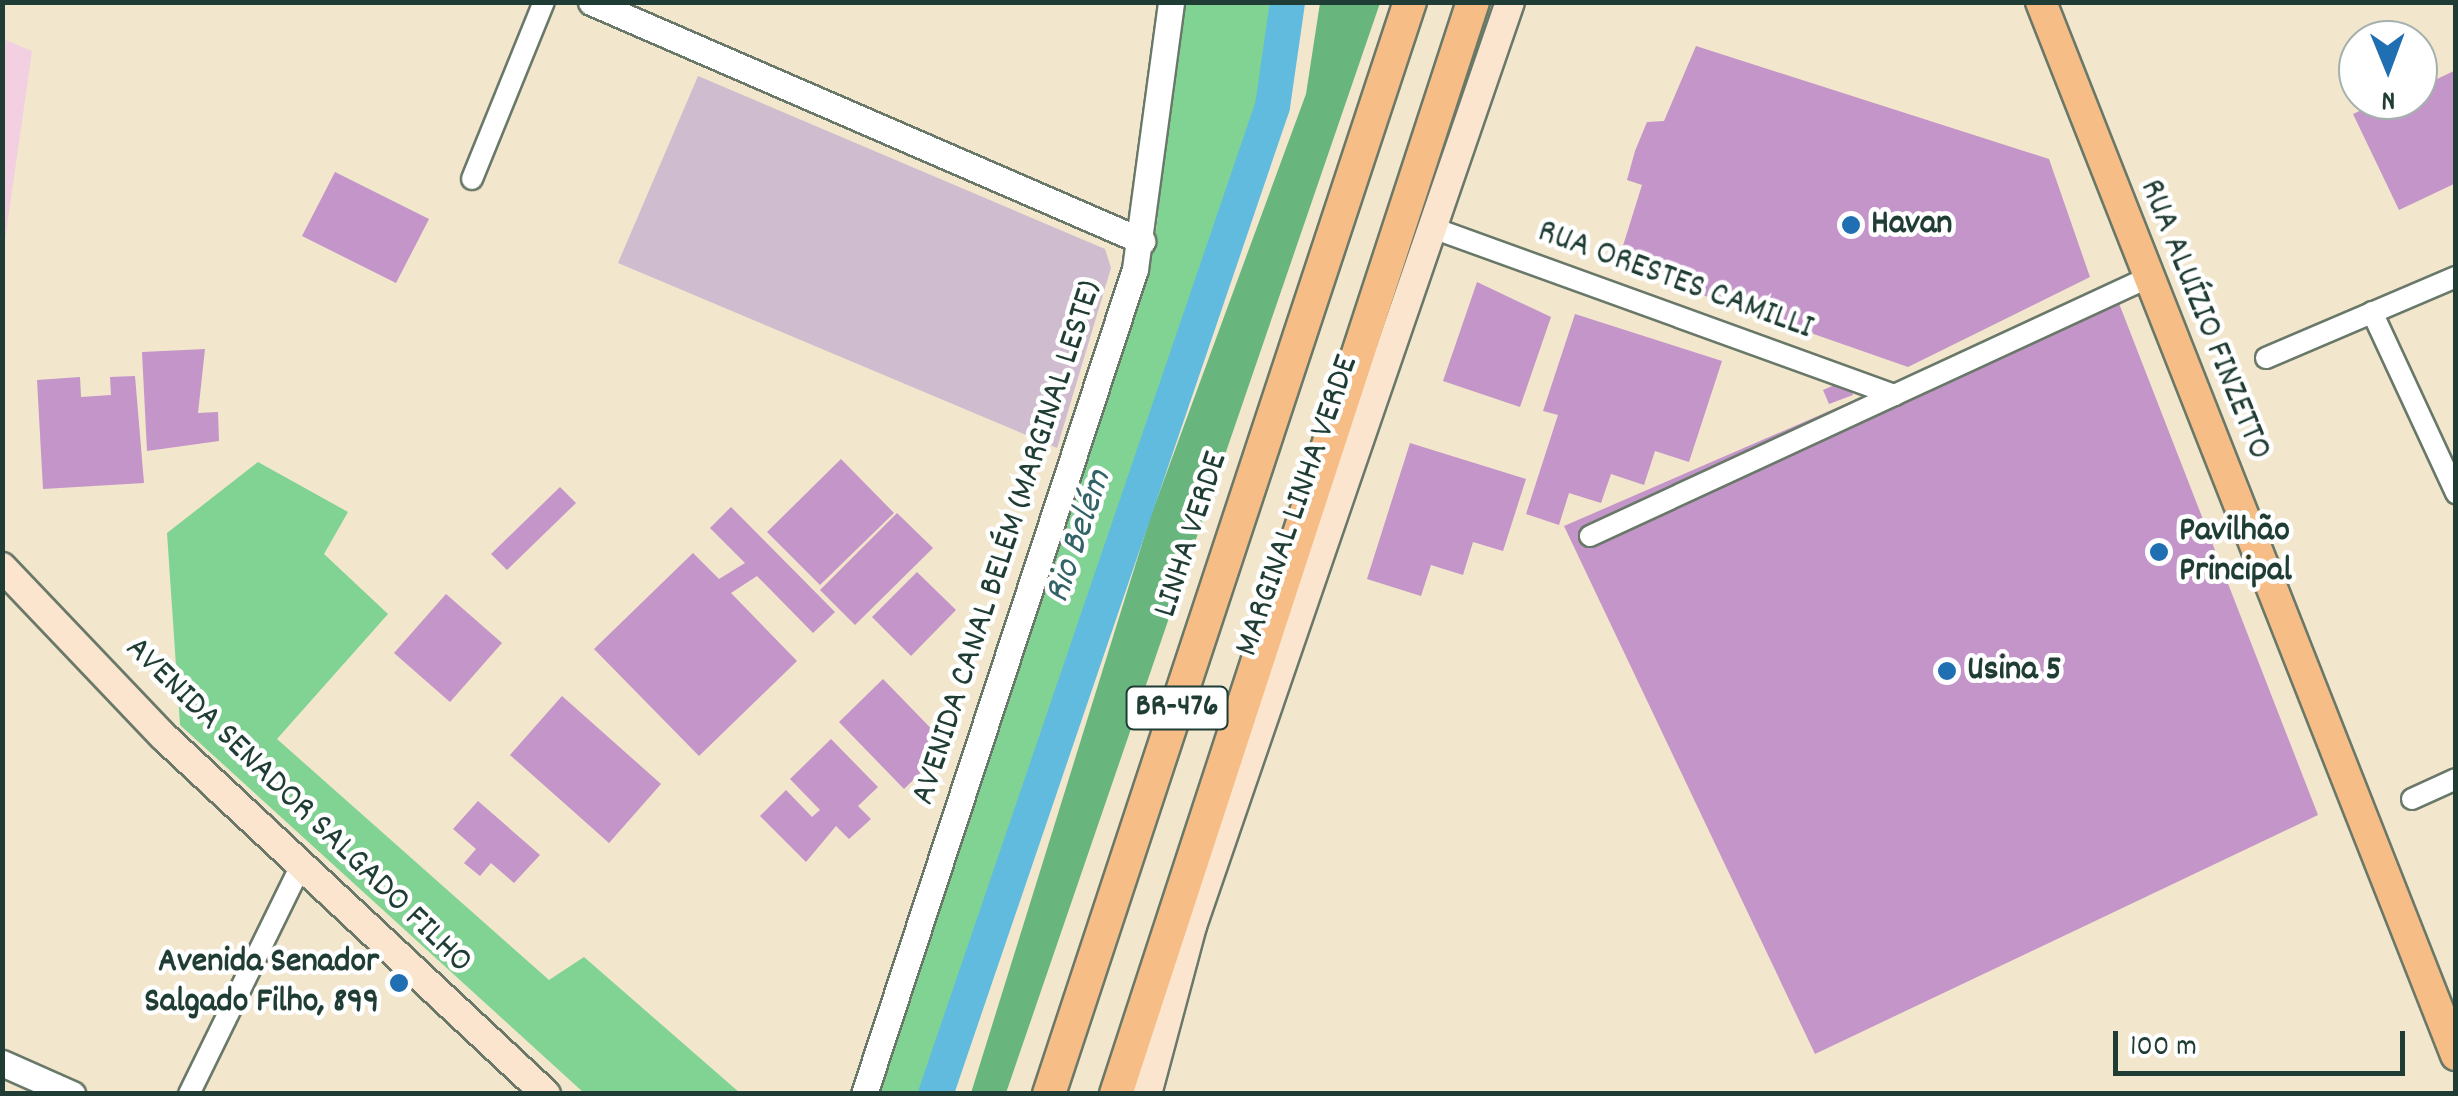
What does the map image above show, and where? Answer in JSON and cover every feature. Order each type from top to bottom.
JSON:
[{"type":"highway","name":"LINHA VERDE","points":[[1048,1094],[1410,2]]},
{"type":"highway","name":"BR-476","points":[[1116,1094],[1473,2]]},
{"type":"main road","name":"MARGINAL LINHA VERDE","points":[[1147,1094],[1192,926],[1510,2]]},
{"type":"main road","name":"RUA ALUÍZIO FINZETTO","points":[[2041,2],[2145,279],[2456,1055]]},
{"type":"main road","name":"AVENIDA SENADOR SALGADO FILHO","points":[[2,567],[301,865],[546,1094]]},
{"type":"street","points":[[472,179],[544,2]]},
{"type":"street","points":[[591,2],[1142,241]]},
{"type":"street","name":"AVENIDA CANAL BELÉM (MARGINAL LESTE)","points":[[864,1094],[1142,241],[1170,2]]},
{"type":"street","name":"RUA ORESTES CAMILLI","points":[[1433,228],[1895,395]]},
{"type":"street","points":[[2266,358],[2456,277]]},
{"type":"street","points":[[1590,536],[2145,279]]},
{"type":"street","points":[[2372,312],[2456,493]]},
{"type":"street","points":[[2412,799],[2456,779]]},
{"type":"street","points":[[189,1094],[301,865]]},
{"type":"street","points":[[2,1063],[72,1094]]},
{"type":"shaded area","points":[[3,39],[32,51],[3,254]]},
{"type":"shaded area","points":[[698,76],[1105,249],[1111,268],[1057,448],[618,263]]},
{"type":"green space","points":[[1182,3],[1275,3],[1263,102],[925,1093],[879,1094],[1155,240]]},
{"type":"green space","points":[[1320,3],[1380,3],[1006,1093],[971,1093],[1150,518],[1306,94]]},
{"type":"green space","points":[[258,462],[348,512],[324,554],[388,614],[277,739],[549,980],[584,957],[740,1093],[584,1093],[180,725],[167,533]]},
{"type":"building","name":"Havan","points":[[1696,46],[2049,159],[2090,277],[1908,367],[1617,265],[1642,185],[1627,180],[1635,151],[1647,122],[1664,121]]},
{"type":"building","points":[[2456,70],[2456,183],[2399,210],[2356,120],[2438,120],[2438,79]]},
{"type":"building","points":[[335,172],[429,219],[396,283],[302,236]]},
{"type":"building","points":[[1477,282],[1551,317],[1520,407],[1443,381]]},
{"type":"building","name":"Usina 5","points":[[2113,288],[2318,815],[1815,1054],[1564,526]]},
{"type":"building","points":[[1575,314],[1722,361],[1689,462],[1655,451],[1644,485],[1611,474],[1601,503],[1569,493],[1559,525],[1526,514],[1558,415],[1543,411]]},
{"type":"building","points":[[205,349],[198,413],[218,412],[219,441],[147,451],[142,352]]},
{"type":"building","points":[[135,376],[144,483],[43,489],[37,380],[80,377],[81,397],[111,395],[110,377]]},
{"type":"building","points":[[1846,380],[1853,395],[1829,404],[1823,390]]},
{"type":"building","points":[[1410,443],[1526,479],[1503,551],[1473,542],[1463,575],[1431,565],[1421,596],[1367,579]]},
{"type":"building","points":[[841,459],[894,513],[820,585],[767,532]]},
{"type":"building","points":[[560,487],[576,503],[507,570],[491,554]]},
{"type":"building","points":[[731,507],[835,612],[813,633],[757,576],[731,593],[797,661],[699,756],[594,649],[693,553],[719,579],[745,563],[710,528]]},
{"type":"building","points":[[897,513],[933,548],[855,625],[820,590]]},
{"type":"building","points":[[917,572],[956,610],[911,656],[872,617]]},
{"type":"building","points":[[446,594],[502,643],[450,702],[394,653]]},
{"type":"building","points":[[883,679],[948,746],[904,789],[839,722]]},
{"type":"building","points":[[562,696],[661,784],[609,843],[510,755]]},
{"type":"building","points":[[831,739],[878,787],[858,806],[871,819],[849,839],[836,826],[806,862],[760,816],[786,790],[812,817],[820,810],[790,779]]},
{"type":"building","points":[[478,801],[540,855],[514,883],[491,863],[480,876],[464,863],[476,849],[453,829]]},
{"type":"waterway","name":"Rio Belém","points":[[935,1094],[1272,106],[1287,2]]},
{"type":"place","name":"Havan","points":[[1851,225]]},
{"type":"place","name":"Pavilhão Principal","points":[[2159,552]]},
{"type":"place","name":"Usina 5","points":[[1947,671]]},
{"type":"place","name":"Avenida Senador Salgado Filho, 899","points":[[399,983]]}]
